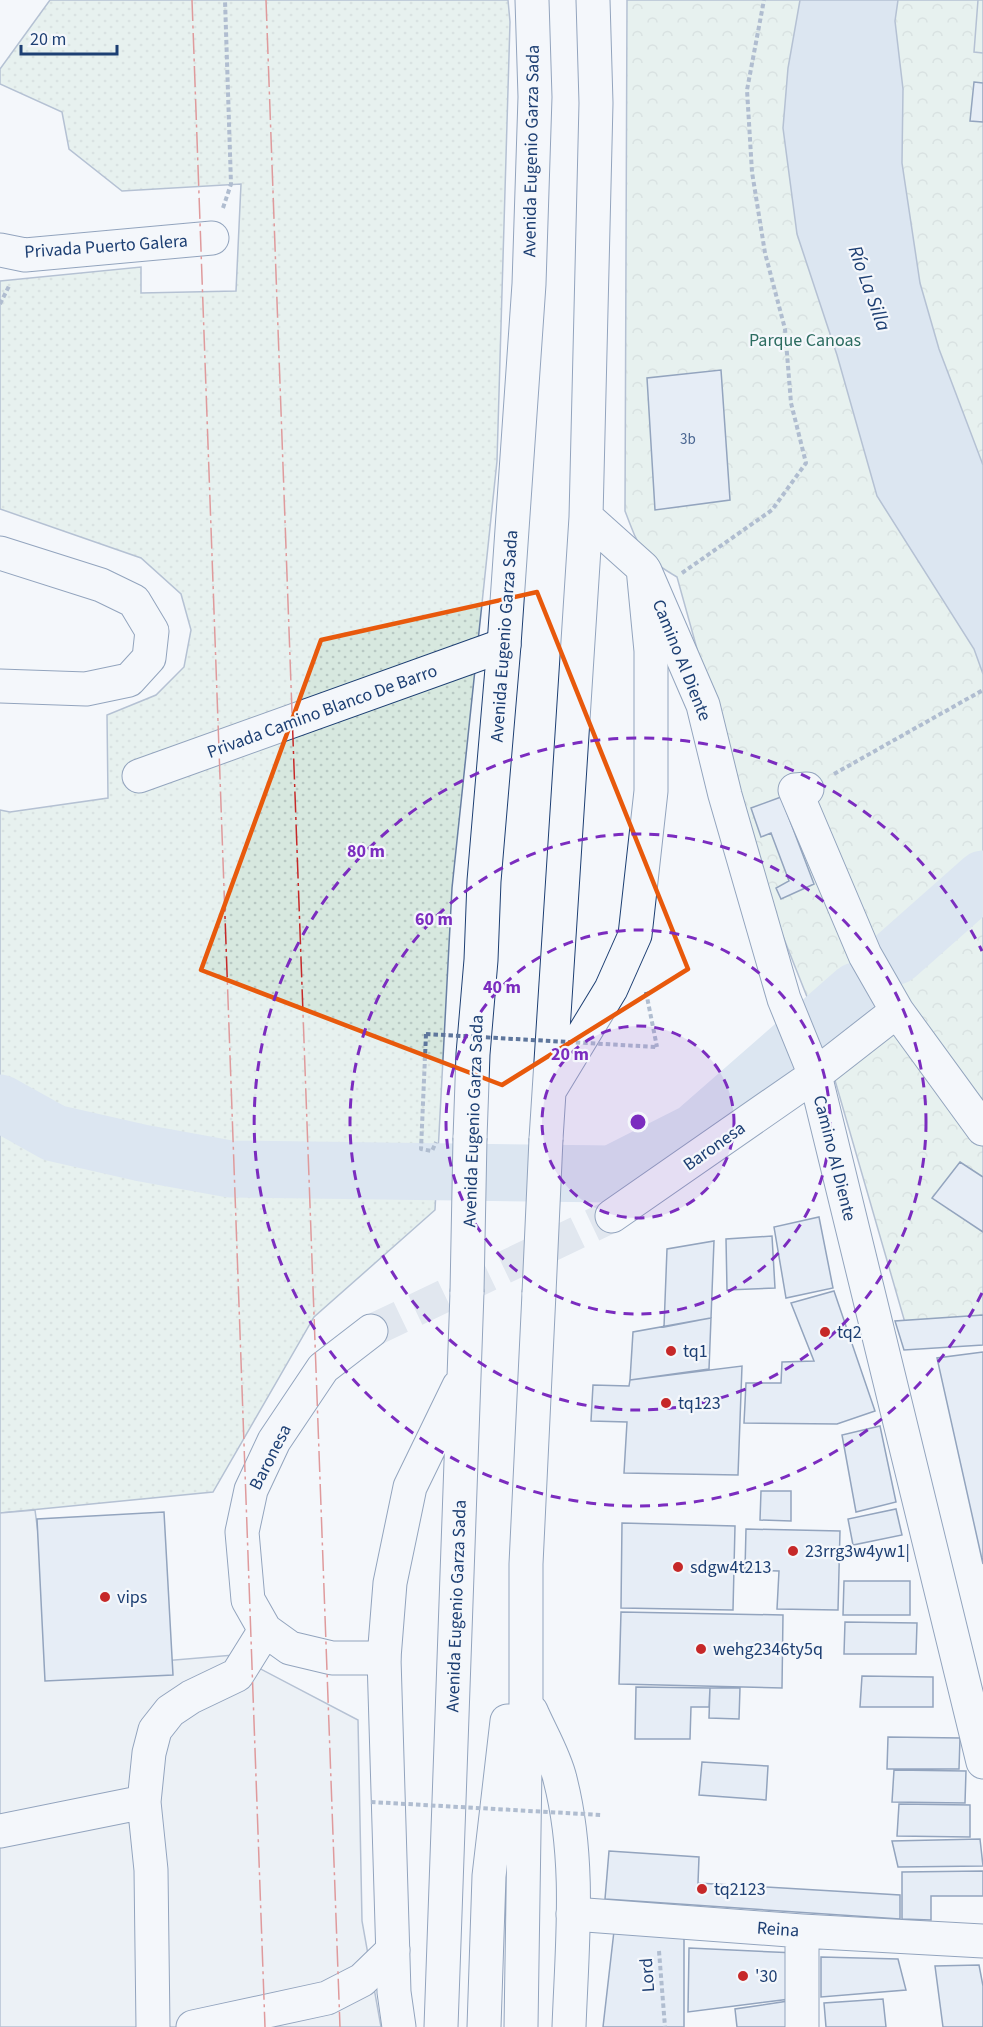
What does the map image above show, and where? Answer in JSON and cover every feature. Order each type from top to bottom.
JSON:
[{"type":"main road","name":"Avenida Eugenio Garza Sada","points":[[441,2027],[465,1374],[473,1054],[529,284],[535,97],[532,0]]},
{"type":"main road","points":[[521,2027],[526,1564],[546,1139],[586,517],[595,126],[594,0]]},
{"type":"main road","name":"Privada Puerto Galera","points":[[0,250],[25,255],[213,238]]},
{"type":"main road","points":[[549,1092],[611,989],[635,935],[651,791],[651,651],[643,568],[586,517]]},
{"type":"main road","points":[[0,553],[101,585],[134,601],[152,631],[149,658],[129,680],[86,689],[0,686]]},
{"type":"main road","name":"Camino Al Diente","points":[[643,568],[703,705],[725,795],[784,999],[814,1074],[983,1762]]},
{"type":"main road","name":"Privada Camino Blanco De Barro","points":[[139,776],[504,645]]},
{"type":"main road","points":[[807,789],[795,790],[865,955],[897,1011],[983,1129]]},
{"type":"main road","name":"Baronesa","points":[[612,1216],[814,1074],[897,1011]]},
{"type":"main road","name":"Baronesa","points":[[372,1331],[323,1368],[274,1441],[251,1490],[242,1532],[248,1600],[266,1630],[290,1648],[332,1658],[384,1658]]},
{"type":"main road","points":[[399,2027],[394,1992],[384,1658],[390,1583],[410,1487],[465,1374]]},
{"type":"main road","points":[[484,2027],[489,1876],[526,1564]]},
{"type":"main road","points":[[153,2027],[151,1870],[144,1802],[149,1753],[155,1730],[170,1711],[191,1697],[237,1675],[266,1630]]},
{"type":"main road","points":[[526,1702],[560,1777],[570,1834],[573,1914],[569,2027]]},
{"type":"main road","points":[[0,1831],[144,1802]]},
{"type":"main road","name":"Reina","points":[[573,1914],[802,1931],[983,1941]]},
{"type":"main road","points":[[802,1931],[802,2027]]},
{"type":"main road","points":[[193,2027],[327,1998],[362,1980],[393,1950]]},
{"type":"path","points":[[213,238],[231,184],[225,0]]},
{"type":"path","points":[[677,577],[772,510],[806,464],[791,403],[785,329],[765,253],[752,172],[747,90],[764,0]]},
{"type":"path","points":[[807,789],[983,690]]},
{"type":"path","points":[[426,1034],[657,1047]]},
{"type":"path","points":[[370,1802],[601,1815]]},
{"type":"path","name":"Lord","points":[[657,1921],[665,2027]]},
{"type":"highlighted area","points":[[537,592],[688,969],[502,1085],[201,970],[321,640]]},
{"type":"green space","points":[[50,0],[508,0],[510,22],[497,461],[452,888],[435,1210],[314,1317],[213,1492],[0,1513],[0,810],[10,812],[108,798],[107,715],[156,695],[184,667],[191,630],[181,594],[141,558],[0,509],[0,281],[141,267],[141,293],[236,291],[241,184],[122,191],[69,149],[62,112],[0,84],[0,69]]},
{"type":"green space","name":"Parque Canoas","points":[[627,0],[983,0],[983,1334],[910,1340],[821,1032],[763,886],[677,577],[656,563],[643,550],[625,511]]},
{"type":"green space","points":[[978,0],[983,0],[983,53],[974,52]]},
{"type":"shaded area","points":[[35,1510],[56,1670],[234,1655],[358,1720],[362,1921],[381,2027],[0,2027],[0,1513]]},
{"type":"water","name":"Río La Silla","points":[[800,0],[898,0],[895,21],[903,89],[902,163],[920,283],[939,349],[983,465],[983,674],[974,649],[877,496],[837,355],[797,234],[783,128],[788,68]]},
{"type":"building","points":[[974,82],[983,83],[983,122],[970,121]]},
{"type":"building","points":[[721,370],[730,500],[655,510],[647,378]]},
{"type":"building","points":[[781,797],[814,884],[781,899],[776,888],[789,881],[771,833],[761,837],[751,808]]},
{"type":"building","points":[[960,1162],[983,1177],[983,1232],[932,1198]]},
{"type":"building","points":[[819,1217],[833,1288],[786,1298],[774,1227]]},
{"type":"building","points":[[772,1236],[775,1288],[727,1290],[726,1239]]},
{"type":"building","points":[[714,1241],[711,1318],[664,1327],[667,1249]]},
{"type":"building","name":"tq2","points":[[834,1291],[875,1411],[837,1424],[744,1423],[746,1383],[781,1383],[782,1362],[814,1361],[791,1303]]},
{"type":"building","points":[[983,1315],[983,1345],[904,1350],[895,1321]]},
{"type":"building","name":"tq1","points":[[711,1318],[709,1369],[630,1380],[633,1332]]},
{"type":"building","points":[[983,1352],[983,1564],[937,1358]]},
{"type":"building","name":"tq123","points":[[742,1366],[738,1475],[624,1473],[627,1422],[591,1421],[593,1385],[629,1386],[630,1380]]},
{"type":"building","points":[[880,1426],[896,1502],[856,1512],[842,1435]]},
{"type":"building","points":[[761,1491],[791,1491],[791,1521],[760,1520]]},
{"type":"building","points":[[896,1509],[902,1535],[853,1545],[848,1519]]},
{"type":"building","name":"vips","points":[[164,1512],[173,1675],[45,1681],[37,1519]]},
{"type":"building","name":"sdgw4t213","points":[[622,1523],[735,1526],[733,1610],[621,1608]]},
{"type":"building","name":"23rrg3w4yw1|","points":[[746,1529],[840,1531],[838,1610],[777,1609],[779,1571],[745,1570]]},
{"type":"building","points":[[844,1581],[910,1581],[910,1615],[843,1615]]},
{"type":"building","name":"wehg2346ty5q","points":[[621,1612],[783,1615],[782,1688],[619,1684]]},
{"type":"building","points":[[845,1622],[917,1623],[916,1654],[844,1654]]},
{"type":"building","points":[[862,1676],[933,1677],[933,1707],[860,1707]]},
{"type":"building","points":[[636,1687],[710,1688],[709,1707],[691,1707],[690,1739],[635,1739]]},
{"type":"building","points":[[710,1688],[740,1688],[739,1719],[709,1718]]},
{"type":"building","points":[[888,1737],[960,1738],[959,1769],[887,1769]]},
{"type":"building","points":[[702,1762],[768,1766],[766,1800],[699,1795]]},
{"type":"building","points":[[894,1770],[966,1771],[965,1803],[892,1802]]},
{"type":"building","points":[[899,1804],[970,1805],[970,1837],[897,1836]]},
{"type":"building","points":[[980,1839],[983,1866],[898,1867],[892,1841]]},
{"type":"building","name":"tq2123","points":[[609,1851],[699,1857],[698,1883],[900,1895],[900,1919],[605,1899]]},
{"type":"building","points":[[983,1871],[983,1896],[931,1896],[931,1920],[902,1919],[902,1872]]},
{"type":"building","points":[[614,1931],[684,1938],[684,2027],[603,2027]]},
{"type":"building","name":"'30","points":[[689,1948],[796,1953],[798,1998],[688,2012]]},
{"type":"building","points":[[821,1957],[898,1959],[906,1990],[821,1997]]},
{"type":"building","points":[[979,1965],[983,1986],[983,2027],[943,2027],[935,1966]]},
{"type":"building","points":[[883,1999],[886,2027],[826,2027],[824,2003]]},
{"type":"building","points":[[795,2000],[789,2027],[737,2027],[735,2009]]},
{"type":"waterway","points":[[896,956],[983,879]]},
{"type":"waterway","points":[[0,1103],[54,1133],[142,1153],[230,1169],[612,1174],[695,1132],[856,991]]},
{"type":"tunnel","points":[[371,1331],[612,1216]]},
{"type":"power","points":[[192,0],[265,2027]]},
{"type":"power","points":[[266,0],[340,2027]]},
{"type":"place","name":"tq2","points":[[825,1332]]},
{"type":"place","name":"tq1","points":[[671,1351]]},
{"type":"place","name":"tq123","points":[[666,1403]]},
{"type":"place","name":"23rrg3w4yw1|","points":[[793,1551]]},
{"type":"place","name":"sdgw4t213","points":[[678,1567]]},
{"type":"place","name":"vips","points":[[105,1597]]},
{"type":"place","name":"wehg2346ty5q","points":[[701,1649]]},
{"type":"place","name":"tq2123","points":[[702,1889]]},
{"type":"place","name":"'30","points":[[743,1976]]}]
